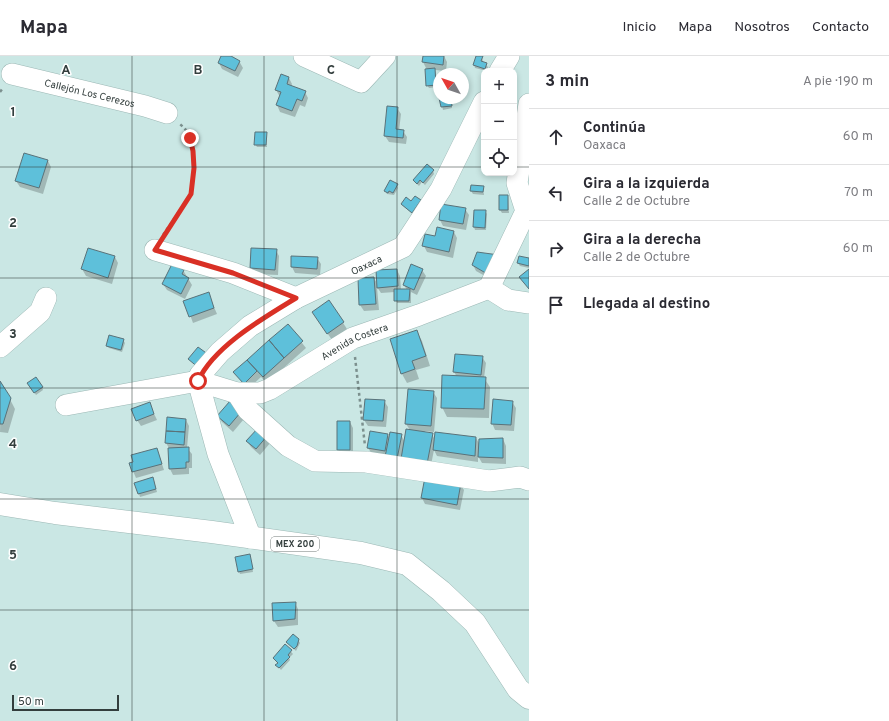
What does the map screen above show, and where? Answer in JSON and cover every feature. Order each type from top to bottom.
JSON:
[{"type":"highway","name":"MEX 200","points":[[0,504],[56,513],[361,553],[407,564],[441,591],[475,623],[518,689],[529,698]]},
{"type":"street","points":[[304,56],[361,82],[386,56]]},
{"type":"street","points":[[502,68],[510,56]]},
{"type":"street","name":"Callejón Los Cerezos","points":[[9,69],[145,106],[174,119]]},
{"type":"street","name":"Oaxaca","points":[[198,381],[200,375],[220,352],[250,326],[296,298],[403,247],[441,189],[483,104]]},
{"type":"street","points":[[529,104],[527,133],[517,183],[526,211],[489,288],[508,300],[529,303]]},
{"type":"street","points":[[155,250],[233,273],[296,298]]},
{"type":"street","name":"Avenida Costera","points":[[198,381],[237,393],[260,393],[270,389],[353,338],[419,316],[489,288]]},
{"type":"street","points":[[0,346],[40,312],[46,298]]},
{"type":"street","points":[[66,405],[198,381],[218,454],[250,538]]},
{"type":"street","points":[[237,393],[248,410],[288,446],[316,461],[366,462],[489,481],[520,477],[529,480]]},
{"type":"path","points":[[155,250],[191,194],[194,168],[193,151],[186,130],[174,119]]},
{"type":"path","points":[[353,338],[366,462]]},
{"type":"building","points":[[221,56],[231,56],[240,61],[235,71],[218,63]]},
{"type":"building","points":[[423,56],[444,56],[443,65],[422,62]]},
{"type":"building","points":[[476,56],[483,56],[481,61],[487,63],[485,68],[473,65]]},
{"type":"building","points":[[433,68],[433,85],[426,86],[425,69]]},
{"type":"building","points":[[281,74],[289,77],[287,84],[306,91],[302,101],[297,99],[292,111],[276,105],[281,92],[275,90]]},
{"type":"building","points":[[440,104],[452,104],[452,106],[441,107]]},
{"type":"building","points":[[387,106],[398,107],[396,129],[404,130],[403,138],[384,136]]},
{"type":"building","points":[[255,132],[267,132],[266,145],[254,145]]},
{"type":"building","points":[[24,153],[48,160],[39,188],[15,181]]},
{"type":"building","points":[[427,164],[434,170],[423,183],[420,180],[417,184],[413,180]]},
{"type":"building","points":[[390,180],[398,184],[393,193],[384,191]]},
{"type":"building","points":[[471,185],[484,186],[483,192],[470,191]]},
{"type":"building","points":[[499,195],[508,195],[508,210],[499,210]]},
{"type":"building","points":[[415,196],[421,200],[412,213],[401,204],[406,197],[411,201]]},
{"type":"building","points":[[441,204],[466,208],[463,224],[439,220]]},
{"type":"building","points":[[474,210],[486,210],[485,228],[473,227]]},
{"type":"building","points":[[437,227],[454,231],[449,252],[422,246],[425,234],[435,236]]},
{"type":"building","points":[[88,248],[115,256],[108,278],[81,269]]},
{"type":"building","points":[[251,248],[277,249],[275,270],[250,268]]},
{"type":"building","points":[[477,252],[499,255],[489,275],[472,265]]},
{"type":"building","points":[[291,256],[318,257],[317,269],[291,267]]},
{"type":"building","points":[[519,256],[529,258],[529,266],[517,263]]},
{"type":"building","points":[[172,264],[184,270],[182,274],[189,278],[181,294],[162,284]]},
{"type":"building","points":[[411,264],[423,269],[414,290],[403,285]]},
{"type":"building","points":[[397,269],[398,286],[377,288],[376,270]]},
{"type":"building","points":[[529,269],[529,289],[519,277]]},
{"type":"building","points":[[374,277],[376,304],[359,305],[358,278]]},
{"type":"building","points":[[394,289],[410,289],[409,301],[394,301]]},
{"type":"building","points":[[209,292],[214,308],[189,317],[183,301]]},
{"type":"building","points":[[329,300],[344,322],[327,334],[312,312]]},
{"type":"building","points":[[288,324],[303,341],[284,358],[269,340]]},
{"type":"building","points":[[417,330],[426,356],[412,361],[415,369],[401,374],[390,339]]},
{"type":"building","points":[[109,335],[124,339],[121,350],[106,346]]},
{"type":"building","points":[[269,340],[284,358],[263,377],[247,360]]},
{"type":"building","points":[[198,347],[209,355],[199,368],[188,359]]},
{"type":"building","points":[[455,354],[483,356],[481,375],[453,372]]},
{"type":"building","points":[[247,360],[257,371],[244,384],[233,372]]},
{"type":"building","points":[[442,375],[486,377],[484,409],[441,408]]},
{"type":"building","points":[[36,377],[43,387],[34,393],[27,383]]},
{"type":"building","points":[[0,381],[11,398],[3,424],[0,424]]},
{"type":"building","points":[[408,389],[434,391],[431,426],[405,424]]},
{"type":"building","points":[[365,399],[385,400],[383,421],[363,420]]},
{"type":"building","points":[[493,399],[513,401],[511,425],[491,424]]},
{"type":"building","points":[[230,401],[241,412],[229,426],[217,416]]},
{"type":"building","points":[[150,402],[154,414],[136,421],[131,409]]},
{"type":"building","points":[[167,417],[186,419],[185,432],[166,431]]},
{"type":"building","points":[[337,421],[350,421],[350,450],[337,450]]},
{"type":"building","points":[[259,427],[268,435],[256,449],[246,441]]},
{"type":"building","points":[[406,429],[433,433],[427,464],[401,459]]},
{"type":"building","points":[[166,431],[185,432],[184,445],[165,443]]},
{"type":"building","points":[[370,431],[388,434],[385,451],[367,448]]},
{"type":"building","points":[[390,432],[402,434],[397,459],[385,457]]},
{"type":"building","points":[[435,432],[476,437],[475,456],[433,450]]},
{"type":"building","points":[[503,438],[503,458],[478,457],[479,439]]},
{"type":"building","points":[[189,447],[189,462],[186,462],[186,468],[169,469],[168,448]]},
{"type":"building","points":[[157,448],[162,464],[132,472],[129,463],[133,462],[131,455]]},
{"type":"building","points":[[153,477],[156,489],[138,494],[134,483]]},
{"type":"building","points":[[425,477],[461,483],[457,505],[421,498]]},
{"type":"building","points":[[250,554],[253,569],[238,572],[235,557]]},
{"type":"building","points":[[296,602],[295,619],[273,621],[272,603]]},
{"type":"building","points":[[293,634],[299,639],[297,646],[294,649],[286,642]]},
{"type":"building","points":[[285,644],[292,650],[288,655],[290,657],[279,668],[275,665],[278,663],[273,658]]},
{"type":"route","points":[[190,138],[193,151],[194,168],[191,194],[169,225],[155,250],[233,273],[296,298],[250,326],[220,352],[200,375],[198,381]]}]
